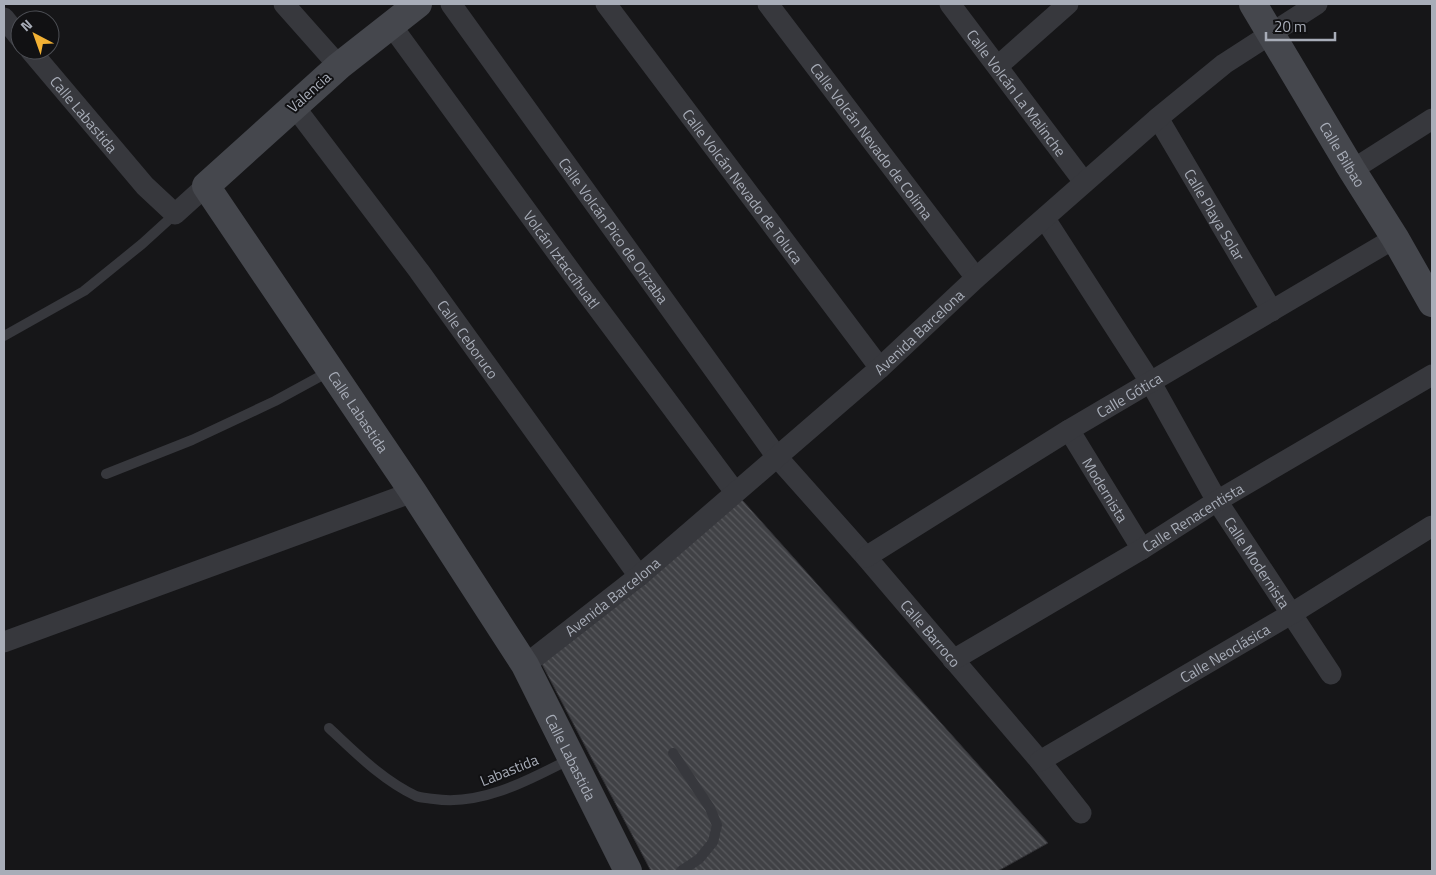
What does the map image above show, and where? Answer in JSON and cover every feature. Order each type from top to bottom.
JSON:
[{"type":"street","points":[[284,4],[339,66]]},
{"type":"street","name":"Valencia","points":[[206,186],[339,66],[418,4]]},
{"type":"street","name":"Calle Volcán Pico de Orizaba","points":[[451,4],[777,457]]},
{"type":"street","name":"Calle Volcán Nevado de Toluca","points":[[606,4],[880,368]]},
{"type":"street","name":"Calle Volcán Nevado de Colima","points":[[768,4],[976,278]]},
{"type":"street","name":"Calle Volcán La Malinche","points":[[950,4],[1084,182]]},
{"type":"street","points":[[998,66],[1068,4]]},
{"type":"street","name":"Calle Bilbao","points":[[1253,4],[1352,170],[1430,294]]},
{"type":"street","name":"Avenida Barcelona","points":[[525,665],[639,576],[880,368],[976,278],[1158,118],[1224,64],[1317,4]]},
{"type":"street","name":"Volcán Iztaccíhuatl","points":[[391,25],[735,492]]},
{"type":"street","name":"Calle Labastida","points":[[39,60],[146,186],[175,214]]},
{"type":"street","name":"Calle Ceboruco","points":[[294,106],[419,271],[639,576]]},
{"type":"street","name":"Calle Playa Solar","points":[[1158,118],[1272,311]]},
{"type":"street","points":[[1352,170],[1432,119]]},
{"type":"street","points":[[175,214],[206,186]]},
{"type":"street","name":"Calle Labastida","points":[[206,186],[413,492],[525,665],[628,871]]},
{"type":"street","name":"Calle Modernista","points":[[1045,219],[1151,383],[1217,501],[1331,674]]},
{"type":"street","name":"Calle Gótica","points":[[866,557],[1069,430],[1395,238]]},
{"type":"street","name":"Calle Renacentista","points":[[953,660],[1142,549],[1217,501],[1432,374]]},
{"type":"street","name":"Modernista","points":[[1069,430],[1142,549]]},
{"type":"street","name":"Calle Barroco","points":[[777,457],[866,557],[1040,761],[1081,813]]},
{"type":"street","points":[[4,642],[413,492]]},
{"type":"street","name":"Calle Neoclásica","points":[[1040,761],[1291,614],[1432,526]]},
{"type":"lane","points":[[4,336],[84,291],[142,244],[175,214]]},
{"type":"lane","points":[[106,474],[192,440],[275,401],[331,370]]},
{"type":"lane","name":"Labastida","points":[[329,728],[378,773],[417,797],[448,801],[482,798],[530,780],[571,758]]},
{"type":"lane","points":[[673,753],[710,808],[717,825],[713,842],[699,859],[681,871]]},
{"type":"building","points":[[735,492],[1048,843],[998,871],[651,871],[537,655]]}]
